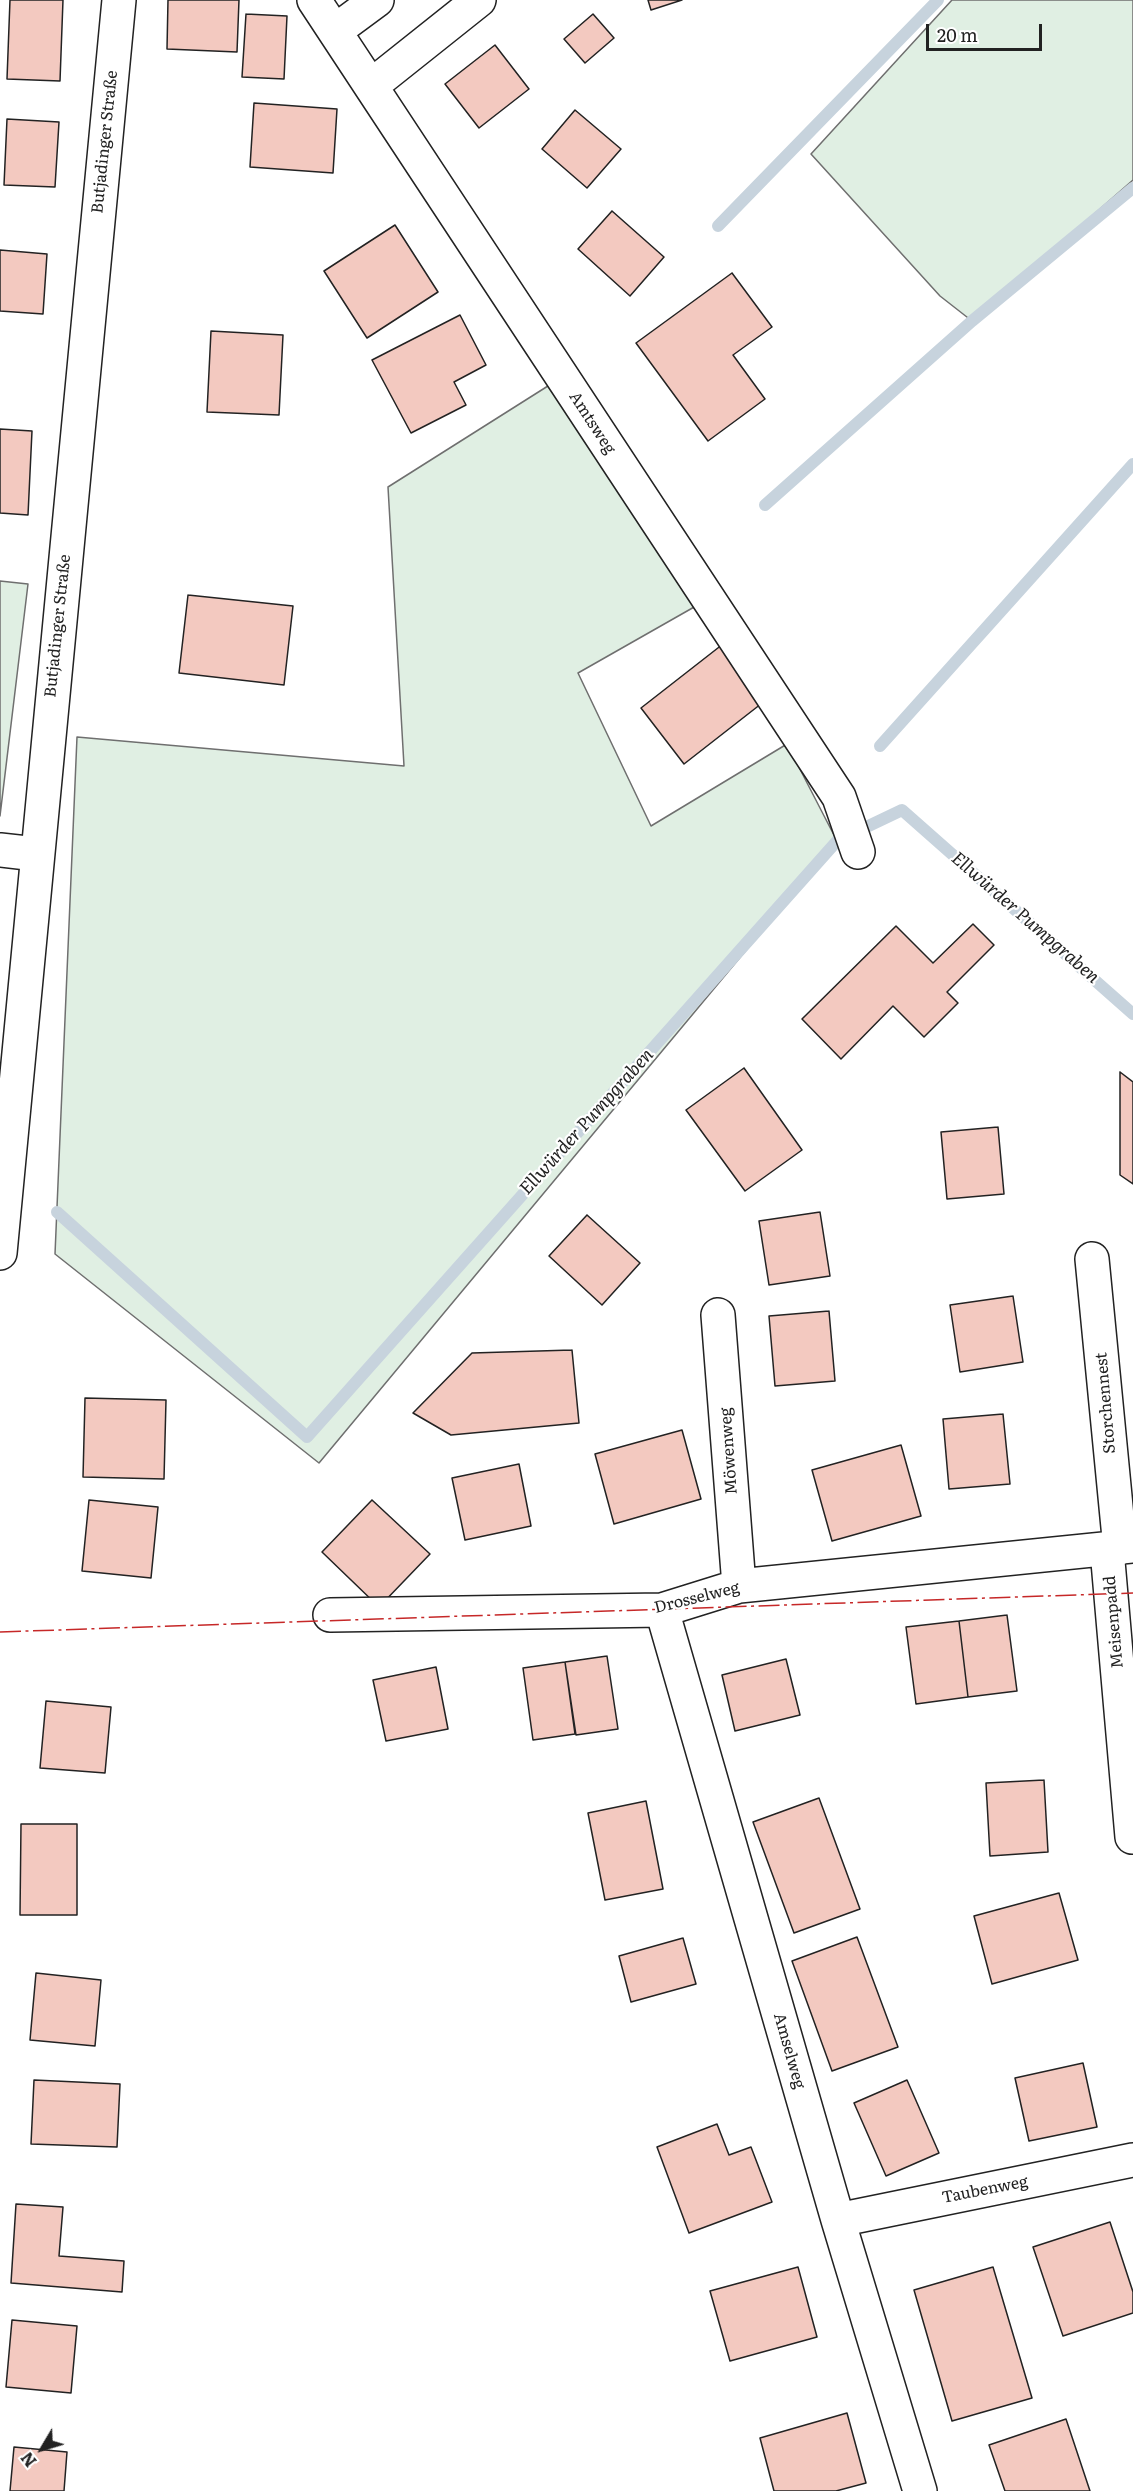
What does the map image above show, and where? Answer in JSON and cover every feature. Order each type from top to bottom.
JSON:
[{"type":"street","name":"Butjadinger Straße","points":[[0,1253],[36,854],[119,0]]},
{"type":"street","name":"Amtsweg","points":[[314,0],[839,798],[858,852]]},
{"type":"street","points":[[335,31],[377,0]]},
{"type":"street","points":[[371,86],[479,0]]},
{"type":"street","points":[[0,850],[36,854]]},
{"type":"street","name":"Storchennest","points":[[1092,1259],[1120,1548]]},
{"type":"street","name":"Möwenweg","points":[[718,1315],[739,1586]]},
{"type":"street","name":"Drosselweg","points":[[330,1615],[662,1610],[739,1586],[1120,1548]]},
{"type":"street","name":"Meisenpadd","points":[[1120,1548],[1132,1837]]},
{"type":"street","name":"Amselweg","points":[[662,1610],[838,2220],[920,2491]]},
{"type":"street","name":"Taubenweg","points":[[838,2220],[1133,2160]]},
{"type":"green space","points":[[952,0],[1133,0],[1133,180],[972,321],[940,296],[811,154]]},
{"type":"green space","points":[[559,379],[710,598],[578,673],[651,826],[787,744],[837,841],[319,1463],[55,1254],[77,737],[404,766],[388,487]]},
{"type":"green space","points":[[0,581],[28,584],[0,816]]},
{"type":"building","points":[[10,0],[63,0],[60,81],[7,79]]},
{"type":"building","points":[[168,0],[239,0],[237,52],[167,49]]},
{"type":"building","points":[[648,0],[682,0],[651,10]]},
{"type":"building","points":[[246,14],[287,16],[284,79],[242,77]]},
{"type":"building","points":[[593,14],[614,38],[585,63],[564,39]]},
{"type":"building","points":[[495,45],[529,89],[479,128],[445,84]]},
{"type":"building","points":[[254,103],[337,109],[333,173],[250,167]]},
{"type":"building","points":[[575,110],[621,149],[587,188],[542,149]]},
{"type":"building","points":[[7,119],[59,122],[55,187],[4,185]]},
{"type":"building","points":[[612,211],[664,257],[630,296],[578,249]]},
{"type":"building","points":[[395,225],[438,292],[367,338],[324,271]]},
{"type":"building","points":[[0,250],[47,254],[43,314],[0,311]]},
{"type":"building","points":[[732,273],[772,327],[733,355],[765,399],[708,441],[636,343]]},
{"type":"building","points":[[460,315],[486,365],[454,382],[466,405],[411,433],[372,360]]},
{"type":"building","points":[[211,331],[283,335],[279,415],[207,412]]},
{"type":"building","points":[[0,429],[32,431],[28,515],[0,513]]},
{"type":"building","points":[[188,595],[293,606],[284,685],[179,673]]},
{"type":"building","points":[[723,644],[766,700],[684,764],[641,708]]},
{"type":"building","points":[[973,924],[994,945],[947,992],[958,1003],[924,1037],[893,1006],[841,1059],[802,1019],[896,926],[933,963]]},
{"type":"building","points":[[744,1068],[802,1150],[745,1191],[686,1110]]},
{"type":"building","points":[[1120,1072],[1133,1082],[1133,1184],[1120,1175]]},
{"type":"building","points":[[998,1127],[1004,1194],[947,1199],[941,1132]]},
{"type":"building","points":[[820,1212],[830,1276],[769,1285],[759,1221]]},
{"type":"building","points":[[587,1215],[640,1263],[602,1305],[549,1256]]},
{"type":"building","points":[[1013,1296],[1023,1362],[960,1372],[950,1305]]},
{"type":"building","points":[[829,1311],[835,1381],[775,1386],[769,1316]]},
{"type":"building","points":[[572,1350],[579,1423],[451,1435],[413,1413],[472,1353]]},
{"type":"building","points":[[85,1398],[166,1400],[164,1479],[83,1477]]},
{"type":"building","points":[[1003,1414],[1010,1484],[949,1489],[943,1419]]},
{"type":"building","points":[[682,1430],[701,1499],[614,1524],[595,1454]]},
{"type":"building","points":[[901,1445],[921,1516],[832,1541],[812,1470]]},
{"type":"building","points":[[519,1464],[531,1526],[465,1540],[452,1478]]},
{"type":"building","points":[[89,1500],[158,1507],[151,1578],[82,1571]]},
{"type":"building","points":[[372,1500],[430,1554],[379,1607],[322,1552]]},
{"type":"building","points":[[1007,1615],[1017,1691],[968,1697],[959,1621]]},
{"type":"building","points":[[959,1621],[968,1697],[916,1704],[906,1627]]},
{"type":"building","points":[[607,1656],[618,1729],[576,1735],[565,1662]]},
{"type":"building","points":[[786,1659],[800,1715],[735,1731],[722,1675]]},
{"type":"building","points":[[565,1662],[575,1734],[533,1740],[523,1668]]},
{"type":"building","points":[[436,1667],[448,1729],[386,1741],[373,1680]]},
{"type":"building","points":[[46,1701],[111,1707],[105,1773],[40,1768]]},
{"type":"building","points":[[1044,1780],[1048,1852],[990,1856],[986,1783]]},
{"type":"building","points":[[819,1798],[860,1909],[794,1933],[753,1822]]},
{"type":"building","points":[[646,1801],[663,1889],[605,1900],[588,1813]]},
{"type":"building","points":[[21,1824],[77,1824],[77,1915],[20,1915]]},
{"type":"building","points":[[1059,1893],[1078,1960],[992,1984],[974,1916]]},
{"type":"building","points":[[857,1937],[898,2047],[832,2071],[792,1961]]},
{"type":"building","points":[[683,1938],[696,1984],[631,2002],[619,1956]]},
{"type":"building","points":[[36,1973],[101,1980],[95,2046],[30,2040]]},
{"type":"building","points":[[1083,2063],[1097,2127],[1029,2141],[1015,2078]]},
{"type":"building","points":[[34,2080],[120,2084],[117,2147],[31,2144]]},
{"type":"building","points":[[907,2080],[939,2153],[886,2176],[854,2103]]},
{"type":"building","points":[[717,2124],[729,2155],[751,2147],[772,2202],[689,2233],[657,2147]]},
{"type":"building","points":[[16,2204],[63,2207],[59,2256],[124,2261],[122,2292],[11,2283]]},
{"type":"building","points":[[1110,2222],[1133,2292],[1133,2313],[1063,2336],[1033,2247]]},
{"type":"building","points":[[798,2267],[817,2337],[730,2361],[710,2291]]},
{"type":"building","points":[[993,2267],[1032,2398],[952,2421],[914,2290]]},
{"type":"building","points":[[12,2320],[77,2326],[71,2393],[6,2387]]},
{"type":"building","points":[[847,2413],[866,2483],[836,2491],[774,2491],[760,2438]]},
{"type":"building","points":[[1066,2419],[1090,2491],[1005,2491],[989,2445]]},
{"type":"building","points":[[14,2447],[67,2452],[64,2491],[10,2491]]},
{"type":"waterway","points":[[718,226],[938,0]]},
{"type":"waterway","points":[[765,505],[972,321],[1133,188]]},
{"type":"waterway","points":[[880,746],[1133,464]]},
{"type":"waterway","name":"Ellwürder Pumpgraben","points":[[57,1212],[307,1437],[837,841],[902,810],[1133,1014]]},
{"type":"power","points":[[0,1632],[1133,1593]]}]
